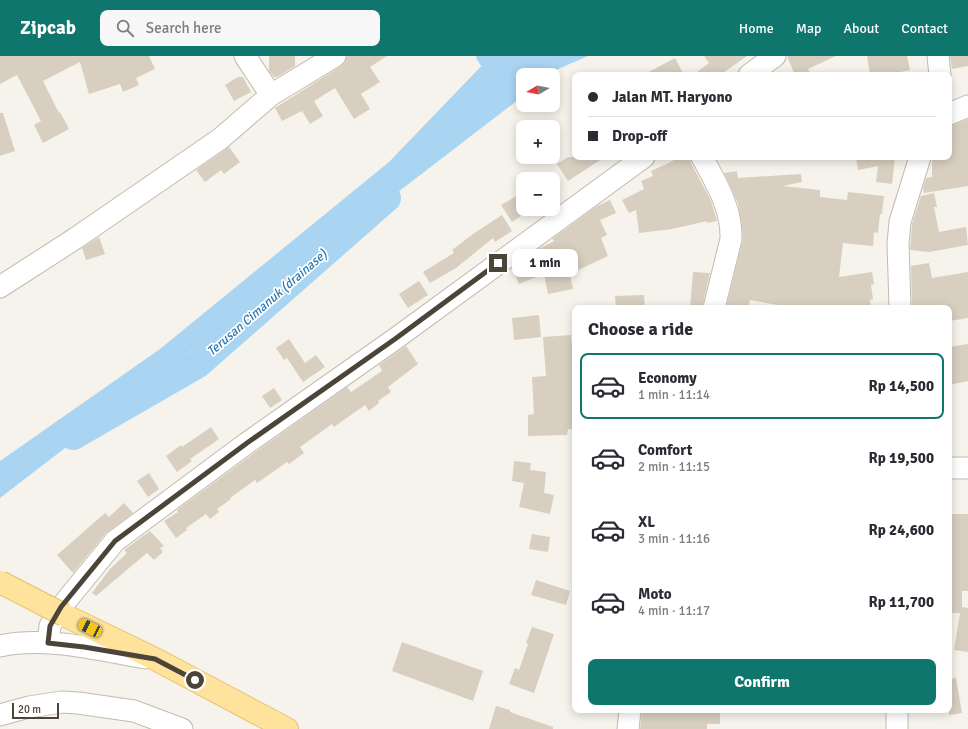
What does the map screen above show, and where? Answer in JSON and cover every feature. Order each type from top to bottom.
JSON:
[{"type":"main road","points":[[0,582],[155,659],[287,729]]},
{"type":"street","points":[[245,56],[249,65],[271,95]]},
{"type":"street","points":[[0,287],[76,238],[220,139],[271,95],[335,56]]},
{"type":"street","points":[[753,72],[775,56]]},
{"type":"street","points":[[938,56],[940,72]]},
{"type":"street","points":[[952,113],[968,106]]},
{"type":"street","points":[[48,643],[50,626],[61,607],[115,541],[247,443],[395,339],[640,160]]},
{"type":"street","points":[[703,160],[726,206],[731,229],[731,239],[715,305]]},
{"type":"street","points":[[900,305],[898,242],[900,222],[919,160]]},
{"type":"street","points":[[952,468],[968,468]]},
{"type":"street","points":[[0,646],[17,643],[48,643],[84,647],[155,659]]},
{"type":"street","points":[[0,715],[29,707],[62,702],[78,702],[134,711],[182,729]]},
{"type":"street","points":[[628,729],[630,713]]},
{"type":"street","points":[[897,713],[897,729]]},
{"type":"water","points":[[491,56],[588,56],[560,68],[516,68],[516,101],[0,498],[0,461],[160,349],[389,162]]},
{"type":"building","points":[[0,56],[149,56],[155,69],[136,78],[139,85],[123,92],[120,84],[89,94],[80,62],[43,81],[69,129],[43,143],[34,125],[41,121],[17,75],[0,84]]},
{"type":"building","points":[[269,56],[295,56],[295,66],[277,77],[274,77],[269,71]]},
{"type":"building","points":[[347,56],[387,56],[370,67],[380,82],[361,94],[370,109],[354,119],[335,88],[314,101],[323,116],[310,124],[302,111],[282,121],[275,108],[341,66],[345,62]]},
{"type":"building","points":[[704,56],[747,56],[724,72],[697,72],[709,63]]},
{"type":"building","points":[[787,56],[836,56],[808,69],[810,72],[794,72]]},
{"type":"building","points":[[867,56],[907,56],[910,70],[900,72],[870,72]]},
{"type":"building","points":[[950,56],[968,56],[968,66],[952,69]]},
{"type":"building","points":[[675,58],[682,72],[649,72]]},
{"type":"building","points":[[238,77],[243,77],[251,92],[234,101],[225,85]]},
{"type":"building","points":[[0,113],[3,113],[15,151],[0,156]]},
{"type":"building","points":[[968,119],[968,186],[924,193],[923,188],[926,178],[932,177],[932,160],[952,160],[952,125]]},
{"type":"building","points":[[229,147],[240,162],[224,174],[221,170],[205,182],[196,170]]},
{"type":"building","points":[[568,157],[572,157],[572,160],[600,160],[568,181],[557,164],[560,164],[560,162]]},
{"type":"building","points":[[690,160],[711,201],[717,221],[707,223],[707,221],[672,229],[639,233],[636,210],[629,213],[622,200],[644,189],[641,181],[653,176],[651,171],[673,161]]},
{"type":"building","points":[[856,160],[895,160],[892,184],[876,182],[878,166],[858,170]]},
{"type":"building","points":[[737,171],[738,178],[801,174],[802,182],[783,186],[820,190],[820,197],[847,200],[848,192],[884,196],[878,233],[874,232],[873,246],[843,243],[839,277],[872,272],[874,284],[871,285],[873,299],[870,300],[871,305],[778,305],[750,300],[749,305],[727,305],[743,239],[738,203],[724,173]]},
{"type":"building","points":[[934,193],[937,207],[934,207],[939,232],[966,227],[968,245],[929,252],[910,250],[912,224],[921,196]]},
{"type":"building","points":[[516,196],[516,216],[521,216],[512,222],[501,205]]},
{"type":"building","points":[[610,200],[616,213],[600,220],[607,235],[601,238],[608,256],[570,274],[573,289],[548,294],[544,274],[519,284],[512,268],[526,260],[526,258],[535,251],[554,241],[552,239],[597,206]]},
{"type":"building","points":[[502,215],[512,231],[495,242],[493,238],[456,268],[430,283],[423,272],[454,253],[452,250]]},
{"type":"building","points":[[99,237],[105,254],[86,260],[82,248]]},
{"type":"building","points":[[929,263],[932,278],[968,272],[968,318],[952,321],[952,305],[912,305],[911,266]]},
{"type":"building","points":[[693,272],[710,273],[703,305],[690,305]]},
{"type":"building","points":[[419,281],[428,295],[408,308],[399,294]]},
{"type":"building","points":[[644,295],[645,305],[616,305],[615,296]]},
{"type":"building","points":[[539,315],[541,337],[514,340],[512,318]]},
{"type":"building","points":[[571,335],[572,430],[568,429],[567,435],[528,436],[528,415],[534,414],[532,377],[546,376],[543,337]]},
{"type":"building","points":[[289,339],[305,363],[316,355],[325,367],[303,382],[287,358],[284,360],[276,348]]},
{"type":"building","points":[[968,344],[968,381],[952,384],[952,347]]},
{"type":"building","points":[[406,346],[418,364],[388,387],[391,392],[378,401],[379,403],[369,411],[365,405],[334,427],[332,424],[300,447],[304,453],[289,464],[287,462],[257,483],[255,480],[217,509],[219,512],[210,519],[206,514],[186,528],[187,530],[176,538],[164,521],[178,512],[177,510],[347,387],[351,392],[382,371],[379,365]]},
{"type":"building","points":[[274,388],[282,400],[270,408],[262,396]]},
{"type":"building","points":[[211,427],[219,439],[190,459],[192,461],[177,472],[166,456]]},
{"type":"building","points":[[514,461],[531,463],[530,470],[546,472],[544,493],[554,495],[550,514],[519,507],[524,483],[512,481]]},
{"type":"building","points":[[149,473],[159,489],[148,497],[137,481]]},
{"type":"building","points":[[124,503],[133,513],[106,533],[73,573],[57,555],[105,513],[109,517]]},
{"type":"building","points":[[952,514],[968,514],[968,591],[962,591],[962,607],[968,608],[968,652],[954,650],[960,613],[952,613]]},
{"type":"building","points":[[150,531],[164,546],[160,548],[163,552],[154,560],[147,553],[96,596],[92,593],[110,569],[127,553],[124,550]]},
{"type":"building","points":[[532,534],[550,537],[548,552],[529,549]]},
{"type":"building","points":[[536,580],[570,591],[566,605],[531,595]]},
{"type":"building","points":[[532,627],[554,634],[534,693],[509,684],[515,668],[519,670]]},
{"type":"building","points":[[402,642],[483,671],[473,701],[392,671]]},
{"type":"building","points":[[956,678],[962,713],[949,715],[949,713],[952,713],[952,679]]},
{"type":"building","points":[[496,706],[553,727],[553,729],[489,729]]},
{"type":"building","points":[[642,713],[720,713],[720,724],[707,724],[707,729],[640,729]]},
{"type":"waterway","points":[[484,56],[500,78]]},
{"type":"waterway","name":"Terusan Cimanuk (drainase)","points":[[73,436],[198,364],[387,198]]},
{"type":"route","points":[[195,680],[155,659],[84,647],[48,643],[50,626],[61,607],[115,541],[247,443],[395,339],[498,263]]}]
